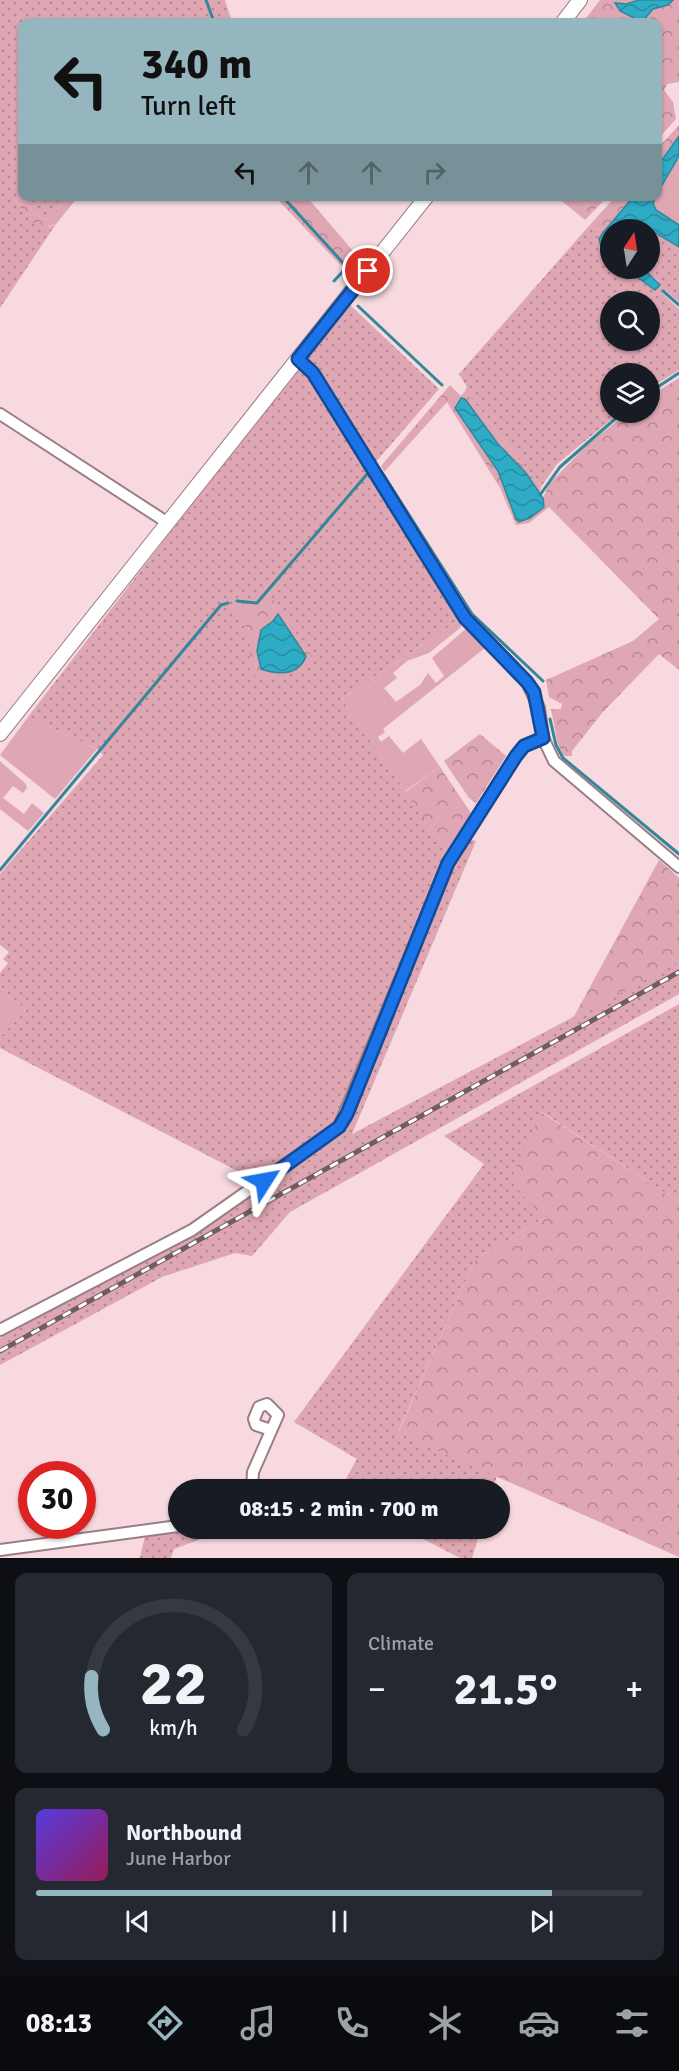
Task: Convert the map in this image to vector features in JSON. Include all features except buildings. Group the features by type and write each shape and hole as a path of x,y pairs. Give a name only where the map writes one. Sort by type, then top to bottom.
{"main road":[{"path":"566,18 580,0"},
{"path":"0,734 423,201"}],"street":[{"path":"298,359 313,373 465,618 527,682 539,708 543,738 554,761 679,867"},
{"path":"0,414 168,523"},
{"path":"0,1330 192,1230 339,1127 347,1114 448,863 516,756 524,746 543,738"},
{"path":"253,1479 253,1472 271,1430"},
{"path":"0,1550 168,1527"}],"green space":[{"path":"0,0 225,0 231,18 18,18 18,200 15,200 20,207 49,227 56,224 0,308"},
{"path":"600,0 679,0 679,82 667,84 664,90 673,102 676,119 662,134 662,18 586,18"},
{"path":"679,125 679,136 662,160 662,144"},
{"path":"679,156 679,225 656,210 653,203 662,201 662,187"},
{"path":"15,200 25,201 36,215 48,220 66,201 75,201 56,224 43,228 30,221"},
{"path":"25,201 66,201 48,220 36,215"},
{"path":"279,201 310,201 359,258 347,272"},
{"path":"562,201 603,201 585,220"},
{"path":"611,201 631,201 615,219 600,219 600,230 588,227"},
{"path":"588,227 600,230 600,279 649,279 659,282 656,279 660,279 660,236 679,247 679,302 665,290 662,293 679,309 679,370 660,382 660,363 600,363 600,423 607,423 557,464 541,487 465,391 467,387 459,374"},
{"path":"349,304 439,389 374,464 306,357"},
{"path":"299,365 461,619 342,699 447,852 334,1122 319,1137 253,1179 0,1048 0,1033 2,1035 26,1010 0,987 0,973 8,963 3,959 9,952 0,945 0,874 103,755 97,749 28,717"},
{"path":"679,378 679,670 659,654 602,713 572,751 572,756 564,756 558,745 551,709 561,709 562,704 549,697 546,680 633,641 659,619 549,507 529,523 516,525 500,488 447,402 384,472 381,466 450,385 461,396 465,391 541,487 540,492 487,430 456,409 498,471 516,519 523,521 544,507 543,498 549,484 587,445 614,423 660,423 660,390"},
{"path":"269,593 314,659 298,670 284,675 249,675 249,646 246,628 243,619 230,605 236,603 257,606","holes":["278,614 306,656 259,667 257,646 264,625 270,624"]},
{"path":"461,619 464,622 460,628 429,653 407,661 393,673 397,678 384,688 396,702 420,685 428,673 436,683 444,676 432,658 468,627 486,647 383,729 385,732 378,737 381,742 389,736 403,753 421,739 440,767 405,791 342,699"},
{"path":"28,717 97,749 55,799 0,755"},
{"path":"480,734 506,756 476,803 469,798 444,761"},
{"path":"0,761 26,784 27,788 23,793 13,786 3,798 24,814 32,803 44,813 28,831 0,809"},
{"path":"440,767 471,813 447,852 405,792"},
{"path":"468,839 476,841 352,1134 679,961 679,994 290,1212 252,1256 235,1253 162,1277 0,1365 0,1338 195,1232 343,1132 457,859"},
{"path":"659,860 679,878 679,961 572,1020"},
{"path":"0,987 26,1010 2,1035 0,1033"},
{"path":"679,1004 679,1202 542,1112 544,1218 475,1260 398,1432 497,1476 496,1479 346,1479 357,1459 294,1422 484,1164 444,1136"},
{"path":"541,1112 679,1202 679,1557 510,1482 510,1479 502,1479 398,1433 475,1260 544,1218 510,1181"},
{"path":"168,1522 168,1539 201,1539 174,1549 171,1558 140,1558 147,1527"},
{"path":"423,1539 478,1539 472,1558 460,1558"}],"water":[{"path":"639,0 673,0 668,5 653,9 645,18 634,18 620,11 615,3 626,4"},
{"path":"679,136 679,156 662,185 662,160"},
{"path":"630,201 654,201 656,210 679,225 679,247 660,236 660,219 615,219"},
{"path":"640,279 654,279 660,285 655,290"},
{"path":"461,398 465,399 498,444 526,473 543,498 544,507 530,518 519,522 516,519 498,471 455,408"},
{"path":"278,614 306,656 298,667 281,673 261,669 257,651 261,630"}],"waterway":[{"path":"206,0 213,18"},
{"path":"287,201 344,264 345,269 334,281"},
{"path":"663,291 679,305"},
{"path":"358,306 442,385"},
{"path":"660,385 679,373"},
{"path":"540,495 560,467 610,423"},
{"path":"237,601 257,603 368,473"},
{"path":"383,474 472,614 543,681"},
{"path":"0,870 221,605 228,603"},
{"path":"550,719 556,745 563,758 679,854"}],"railway":[{"path":"0,1351 679,972"}],"route":[{"path":"264,1181 330,1136 339,1127 347,1114 448,863 516,756 531,741 543,738 539,708 534,692 465,618 313,373 298,359 368,271"}]}
